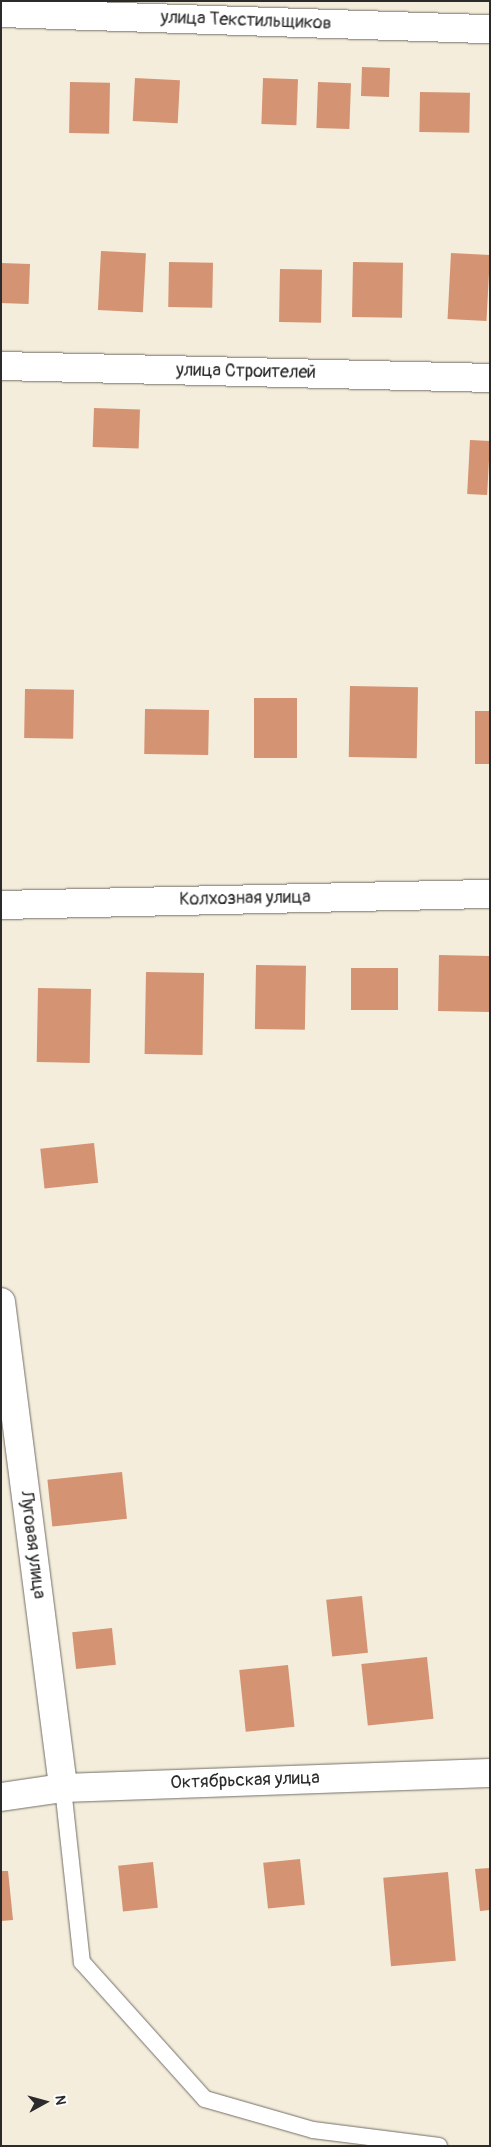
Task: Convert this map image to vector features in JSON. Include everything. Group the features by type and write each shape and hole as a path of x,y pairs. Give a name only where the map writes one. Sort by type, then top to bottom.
{"street":[{"name":"улица Текстильщиков","path":"1,13 490,29"},
{"name":"улица Строителей","path":"1,366 490,378"},
{"name":"Колхозная улица","path":"1,905 490,894"},
{"name":"Луговая улица","path":"2,1314 63,1788"},
{"name":"Октябрьская улица","path":"1,1797 63,1788 490,1773"}],"lane":[{"path":"63,1788 82,1962 205,2099 313,2130 439,2146"}],"building":[{"path":"362,67 390,68 389,97 361,96"},
{"path":"135,78 180,80 178,123 133,121"},
{"path":"263,78 298,79 296,125 261,124"},
{"path":"70,82 110,83 109,134 69,133"},
{"path":"318,82 351,83 349,129 316,128"},
{"path":"420,92 470,93 469,133 419,132"},
{"path":"101,251 146,253 143,312 98,310"},
{"path":"451,253 490,255 486,321 448,319"},
{"path":"169,262 213,263 212,308 168,307"},
{"path":"353,262 403,263 402,318 352,317"},
{"path":"1,263 30,264 29,304 1,303"},
{"path":"280,269 322,270 321,323 279,322"},
{"path":"94,408 140,410 139,449 93,447"},
{"path":"470,440 490,441 487,495 467,494"},
{"path":"350,686 418,687 417,758 349,757"},
{"path":"25,689 74,690 73,739 24,738"},
{"path":"254,698 297,698 297,758 254,758"},
{"path":"145,709 209,710 208,755 144,754"},
{"path":"475,711 490,711 490,764 475,764"},
{"path":"439,955 490,956 489,1012 438,1011"},
{"path":"256,965 306,966 305,1030 255,1029"},
{"path":"351,968 398,968 398,1010 351,1010"},
{"path":"146,972 204,973 203,1055 145,1054"},
{"path":"38,988 91,989 90,1063 37,1062"},
{"path":"94,1143 98,1183 44,1188 40,1149"},
{"path":"122,1472 127,1519 52,1527 47,1480"},
{"path":"362,1596 368,1653 332,1656 326,1600"},
{"path":"112,1628 116,1665 76,1669 72,1632"},
{"path":"427,1657 433,1719 368,1726 361,1664"},
{"path":"288,1665 294,1727 246,1732 239,1670"},
{"path":"300,1859 305,1905 268,1909 263,1863"},
{"path":"153,1862 158,1908 123,1911 118,1866"},
{"path":"490,1868 490,1910 480,1911 475,1869"},
{"path":"1,1871 8,1871 13,1920 1,1921"},
{"path":"448,1872 456,1961 391,1966 383,1878"}]}
